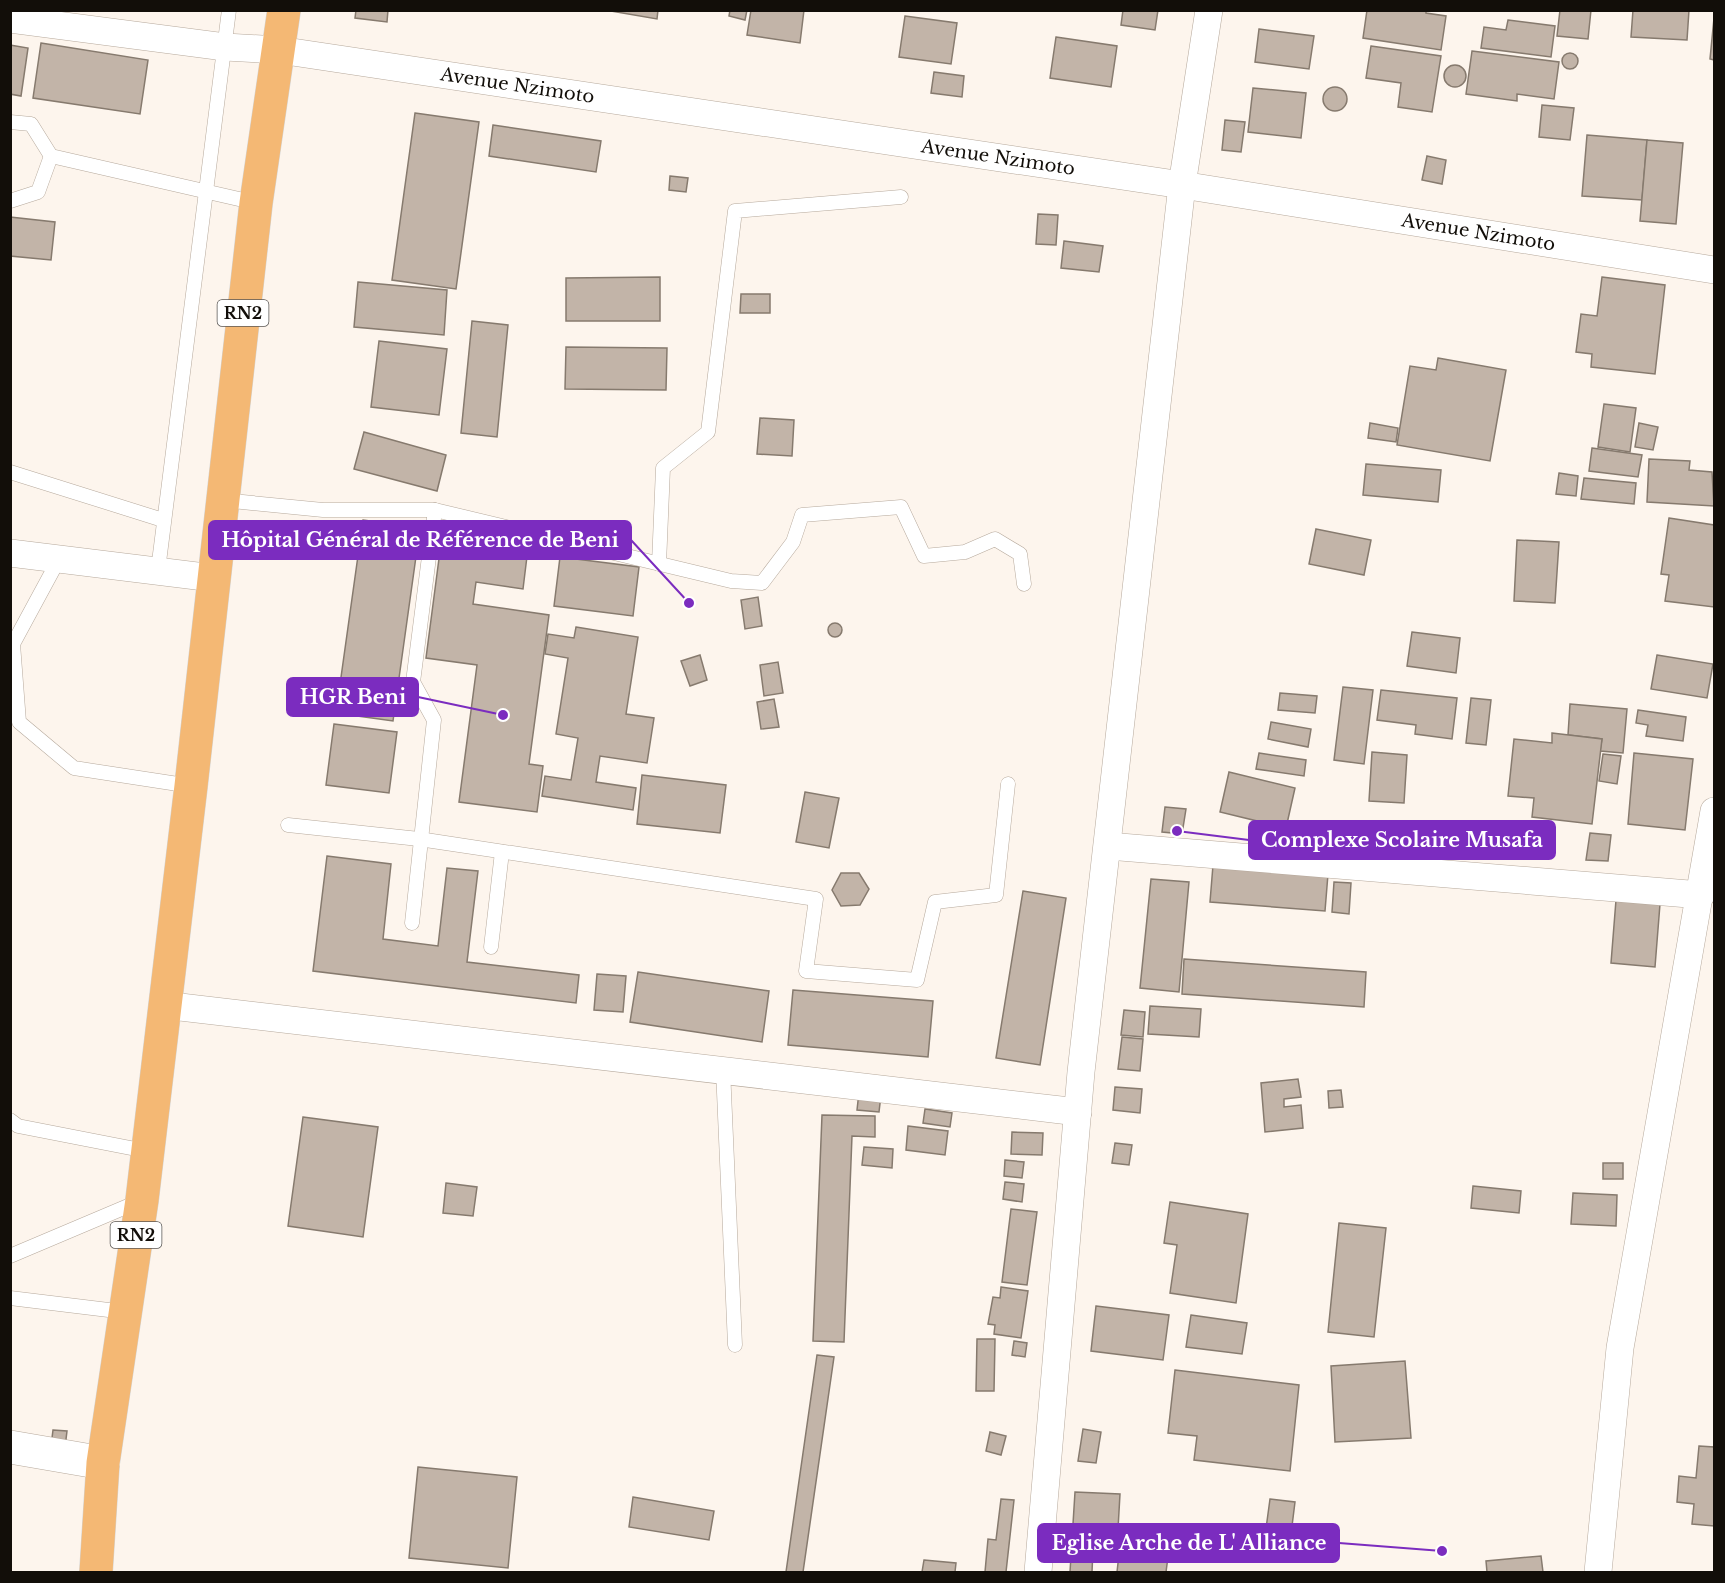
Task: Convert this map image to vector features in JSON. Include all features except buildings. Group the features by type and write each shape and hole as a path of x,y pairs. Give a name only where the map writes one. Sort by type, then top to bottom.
{"highway":[{"name":"RN2","path":"96,1572 103,1463 141,1200 191,786 256,203 284,10"}],"street":[{"path":"1038,1572 1078,1112 1182,185 1209,10"},
{"name":"Avenue Nzimoto","path":"10,19 225,47 279,50 1182,185 1714,270"},
{"path":"10,553 213,578"},
{"path":"1598,1572 1620,1348 1701,895 1714,810"},
{"path":"1108,846 1701,895"},
{"path":"163,1005 1078,1112"},
{"path":"10,1447 103,1463"}],"lane":[{"path":"158,570 229,10"},
{"path":"10,122 31,124 51,156 256,203"},
{"path":"10,201 38,192 51,156"},
{"path":"659,564 663,468 708,432 735,211 901,197"},
{"path":"10,472 163,520"},
{"path":"222,500 323,510 435,510 731,581 762,583 793,542 802,515 901,507 924,556 965,552 995,539 1020,554 1024,584"},
{"path":"412,922 419,839 434,720 413,682 435,510"},
{"path":"59,559 13,644 19,722 74,768 191,786"},
{"path":"288,825 419,839 816,899 806,971 917,980 935,902 996,895 1008,784"},
{"path":"491,947 502,852"},
{"path":"723,1069 735,1345"},
{"path":"10,1120 18,1126 146,1151"},
{"path":"10,1256 141,1200"},
{"path":"10,1298 125,1312"}],"place":[{"name":"Hôpital Général de Référence de Beni","path":"689,603"},
{"name":"HGR Beni","path":"503,715"},
{"name":"Complexe Scolaire Musafa","path":"1177,831"},
{"name":"Eglise Arche de L' Alliance","path":"1442,1551"}]}
